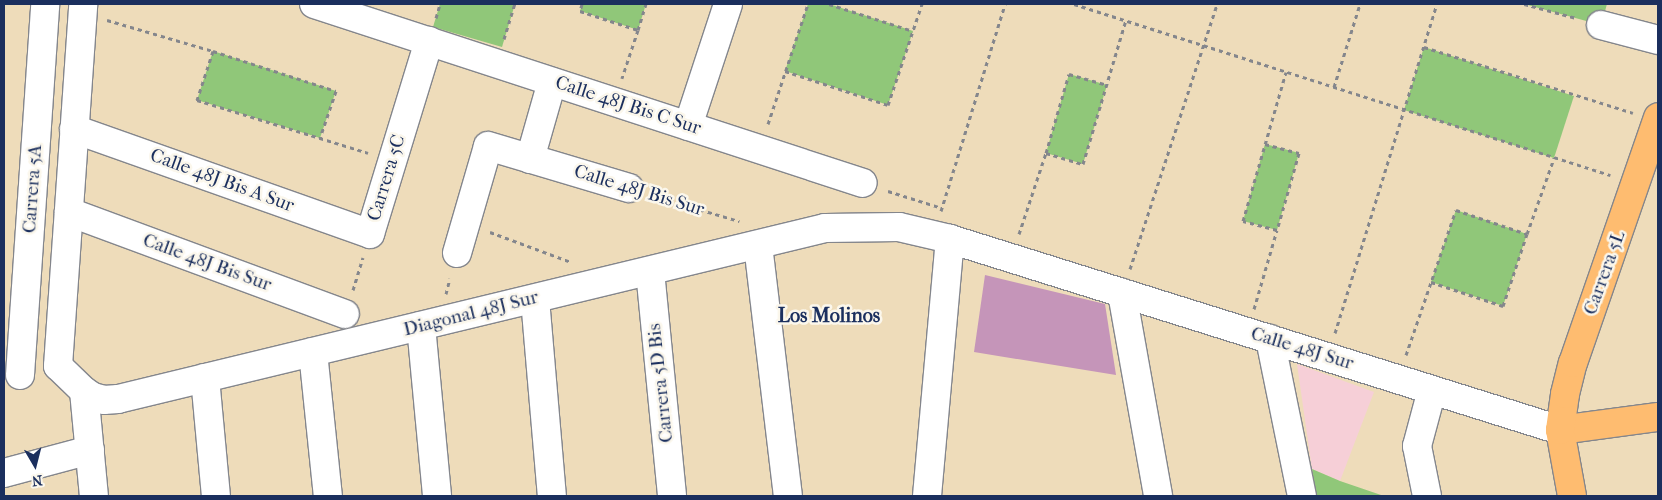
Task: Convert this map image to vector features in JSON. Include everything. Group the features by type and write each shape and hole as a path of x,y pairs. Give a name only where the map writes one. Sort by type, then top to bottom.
{"main road":[{"name":"Carrera 5L","path":"1572,496 1560,430 1565,394 1573,363 1637,184 1647,116"},
{"name":"Calle 48J Sur","path":"1560,430 1658,417"}],"street":[{"name":"Carrera 5A","path":"12,377 45,4"},
{"name":"Calle 48J Bis C Sur","path":"314,4 863,183"},
{"path":"688,126 728,4"},
{"name":"Carrera 5A","path":"58,366 83,8"},
{"path":"1601,25 1658,40"},
{"name":"Carrera 5C","path":"370,234 429,41"},
{"path":"530,159 552,82"},
{"name":"Calle 48J Bis A Sur","path":"74,129 370,234"},
{"name":"Calle 48J Bis Sur","path":"466,223 488,146 629,188"},
{"name":"Calle 48J Bis Sur","path":"68,212 345,314"},
{"path":"457,253 466,223"},
{"name":"Diagonal 48J Sur","path":"58,366 84,391 104,400 118,399 825,228 860,226 899,227 942,237"},
{"path":"927,496 942,237"},
{"name":"Calle 48J Sur","path":"942,237 1560,430"},
{"path":"758,245 788,496"},
{"name":"Carrera 5D Bis","path":"650,271 672,496"},
{"path":"1122,293 1158,496"},
{"path":"535,299 552,496"},
{"path":"430,324 437,496"},
{"path":"1259,336 1302,496"},
{"path":"313,352 328,496"},
{"path":"12,377 58,366"},
{"path":"205,378 216,496"},
{"path":"1427,496 1417,446 1432,390"},
{"path":"84,391 94,496"},
{"path":"4,473 90,450"}],"path":[{"path":"497,63 515,4"},
{"path":"582,4 580,11 638,30"},
{"path":"614,102 646,4"},
{"path":"760,149 808,4"},
{"path":"829,4 913,31"},
{"path":"785,71 888,105 922,4"},
{"path":"942,237 942,208 1005,4"},
{"path":"1074,4 1615,177"},
{"path":"1093,10 1095,4"},
{"path":"1122,293 1217,4"},
{"path":"1334,87 1359,5 1353,4"},
{"path":"1327,357 1437,4"},
{"path":"1524,4 1601,25"},
{"path":"83,8 336,92 320,138"},
{"path":"1046,153 1083,164 1126,20"},
{"path":"1424,47 1647,116"},
{"path":"212,51 197,100 392,161"},
{"path":"1277,230 1243,221 1286,72"},
{"path":"1010,258 1046,153 1069,74 1107,85"},
{"path":"1259,336 1277,230 1299,153 1265,144"},
{"path":"1431,282 1503,306 1554,158"},
{"path":"863,183 942,208"},
{"name":"Calle 48J Bis Sur","path":"629,188 743,222"},
{"path":"1397,379 1456,210 1527,234"},
{"path":"466,223 572,262"},
{"name":"Carrera 5C","path":"345,314 370,234"},
{"path":"430,324 457,253"}],"shaded area":[{"path":"1297,364 1374,392 1340,481 1312,469"}],"green space":[{"path":"440,4 515,4 502,47 433,27"},
{"path":"582,4 646,4 638,30 580,11"},
{"path":"808,4 829,4 913,31 888,105 785,71"},
{"path":"1524,4 1607,4 1601,25"},
{"path":"1424,47 1574,96 1554,158 1404,110"},
{"path":"213,51 336,91 320,138 197,100"},
{"path":"1069,74 1107,85 1083,164 1046,153"},
{"path":"1265,144 1299,153 1277,230 1243,221"},
{"path":"1456,210 1527,234 1503,306 1431,282"},
{"path":"1312,469 1340,481 1384,496 1316,496"}],"building":[{"path":"985,275 1105,304 1116,375 974,352"}],"district":[{"name":"Los Molinos","path":"829,315"}]}
